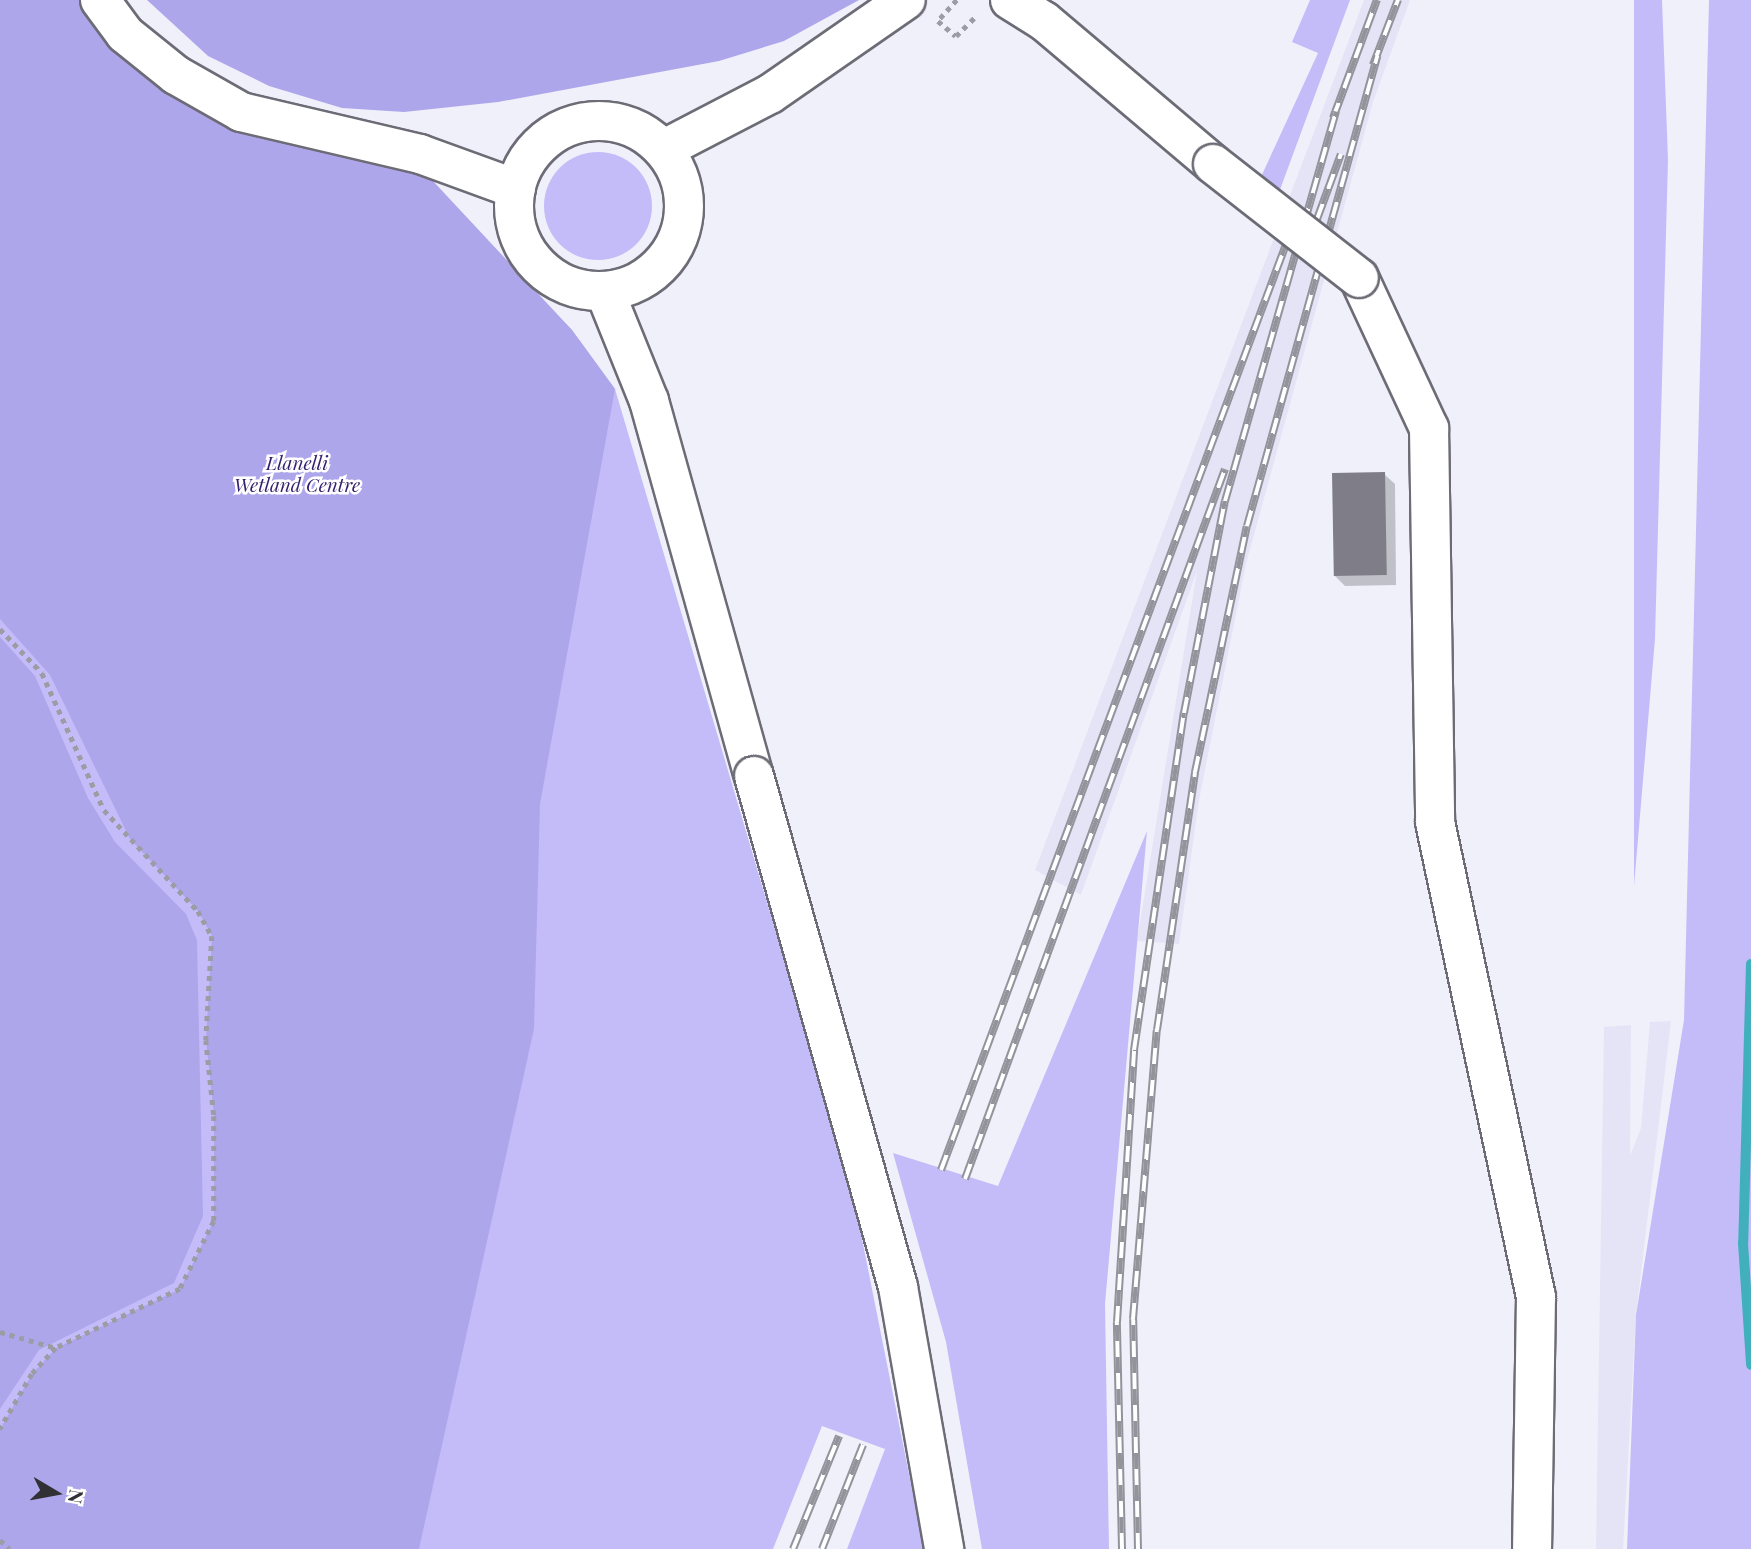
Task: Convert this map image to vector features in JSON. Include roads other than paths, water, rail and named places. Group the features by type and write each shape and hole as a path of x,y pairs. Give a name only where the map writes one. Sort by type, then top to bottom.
{"street":[{"path":"100,0 125,34 176,75 241,112 420,154 516,189"},
{"path":"664,149 770,93 906,0"},
{"path":"988,2 1049,10 1060,41 1359,278 1429,428 1435,822 1536,1297 1532,1549"},
{"path":"609,120 639,129 664,149 684,197 679,238 644,277 605,292 574,288 546,273 522,240 516,189 527,159 549,136 577,123 609,120"},
{"path":"605,292 649,401 898,1287 944,1549"}],"waterway":[{"path":"1751,964 1743,1243 1751,1365"}],"railway":[{"path":"1333,118 1377,0"},
{"path":"1373,65 1398,0"},
{"path":"1138,1549 1133,1319 1157,1030 1195,772 1247,526 1377,56"},
{"path":"1122,1549 1117,1322 1134,1050 1184,713 1225,501 1336,111"},
{"path":"1306,249 1341,154"},
{"path":"941,1170 1294,223"},
{"path":"965,1179 1225,469"},
{"path":"793,1549 839,1436"},
{"path":"822,1549 863,1445"}],"park label":[{"name":"Llanelli Wetland Centre","path":"297,474"}]}
